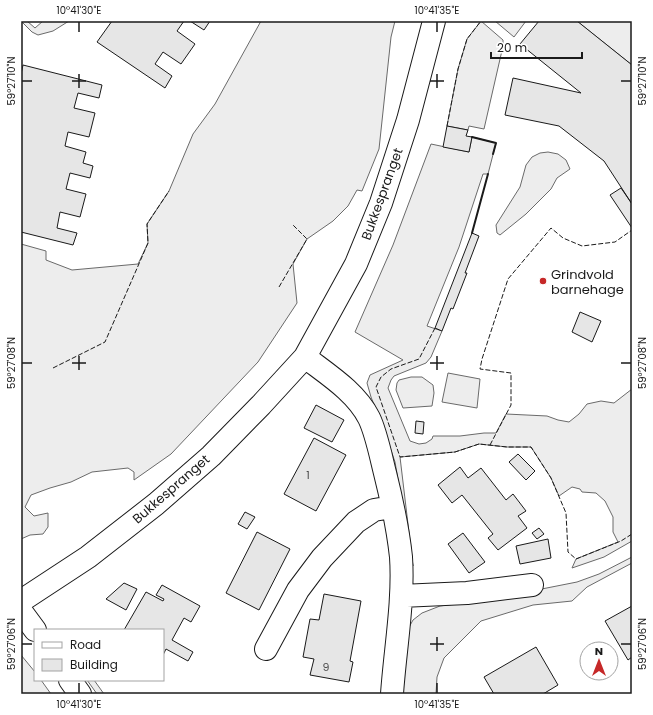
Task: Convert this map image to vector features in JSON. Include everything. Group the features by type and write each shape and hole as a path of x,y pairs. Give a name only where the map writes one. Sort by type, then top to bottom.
{"street":[{"name":"Bukkespranget","path":"21,601 88,556 156,504 210,456 261,405 305,357 356,264 381,203 408,120 434,21"},
{"path":"305,357 346,388 369,418 380,454 392,507 401,558 401,596 392,694"},
{"path":"266,649 298,590 322,558 356,522 374,510 392,507"},
{"path":"401,596 467,593 532,585"},
{"path":"21,612 34,629"},
{"path":"71,681 80,694"}],"shaded area":[{"path":"21,21 27,21 35,28 43,21 69,21 53,31 38,35 32,32"},
{"path":"261,21 395,21 391,37 379,149 362,191 357,190 348,206 333,221 307,239 293,264 297,303 258,362 171,454 134,480 134,472 128,468 92,472 71,482 31,495 25,507 34,516 48,513 48,527 43,534 30,535 21,539 21,244 46,251 46,260 72,270 138,264 148,243 147,224 169,191 193,134 215,104"},
{"path":"481,21 503,40 503,46 484,129 469,126 468,130 447,126 458,69 467,39"},
{"path":"495,21 526,21 514,37"},
{"path":"632,21 632,65 578,22"},
{"path":"472,137 496,143 488,174 483,174 459,247 427,326 442,331 431,357 426,363 394,376 388,388 410,441 419,444 426,443 432,439 433,436 460,436 496,433 506,414 547,416 569,422 579,414 587,404 601,401 614,403 632,389 632,541 604,557 572,568 576,559 618,542 613,532 613,517 605,501 596,493 582,492 580,489 572,487 559,496 551,478 531,447 507,447 479,444 455,452 400,457 413,566 395,462 367,383 370,375 403,360 355,332 393,245 431,144 469,152"},
{"path":"548,152 558,154 566,160 570,169 557,178 551,189 526,214 500,235 497,233 496,225 520,187 526,165 532,157 540,153"},
{"path":"448,373 480,379 477,408 442,402"},
{"path":"411,377 422,377 433,385 434,393 432,406 403,408 396,390 397,383 399,380"},
{"path":"632,557 632,563 587,587 572,601 533,605 481,621 444,658 437,677 436,694 399,694 407,631 413,620 422,613 440,606 486,600 577,582 599,574"},
{"path":"21,655 34,671 34,681 42,681 51,694 21,694"},
{"path":"88,681 95,681 104,694 97,694"}],"building":[{"path":"112,21 184,21 177,31 195,44 181,64 163,52 155,64 172,76 165,88 97,42"},
{"path":"190,21 210,21 204,30"},
{"path":"539,21 577,21 632,65 632,204 604,161 559,126 505,115 513,78 581,93 520,44"},
{"path":"23,65 102,85 99,98 78,93 74,108 95,113 89,137 68,132 65,146 86,152 83,163 93,166 90,178 70,173 66,189 86,194 80,217 60,212 57,228 77,233 73,245 21,232 21,74"},
{"path":"447,126 468,130 466,136 472,137 469,152 443,147"},
{"path":"621,188 632,204 632,228 610,195"},
{"path":"472,233 479,236 453,309 451,308 442,331 435,328"},
{"path":"580,312 601,321 592,342 572,332"},
{"path":"316,405 344,420 332,442 304,428"},
{"path":"416,421 424,422 423,434 415,433"},
{"path":"314,438 346,455 316,511 284,494"},
{"path":"518,454 535,471 526,480 509,462"},
{"path":"460,467 468,478 481,468 506,500 513,494 526,511 518,516 527,528 498,550 488,538 493,534 462,495 452,503 438,485"},
{"path":"245,512 255,517 247,529 238,524"},
{"path":"539,528 544,534 537,539 532,533"},
{"path":"257,532 290,549 259,610 226,593"},
{"path":"463,533 485,562 469,573 448,544"},
{"path":"548,539 551,558 520,564 516,546"},
{"path":"124,583 137,589 126,610 106,599"},
{"path":"162,585 200,606 191,622 184,618 172,640 193,652 188,661 166,649 164,653 164,629 125,629 146,592 163,601 164,599 156,595"},
{"path":"324,594 361,601 350,661 353,662 349,682 310,675 314,659 303,657 310,619 319,620"},
{"path":"632,606 632,657 628,660 619,645 619,641 617,641 605,621"},
{"path":"536,647 558,685 543,694 494,694 484,677"}],"fence":[{"path":"447,126 458,69 467,39 481,21"},
{"path":"53,368 105,342 148,243 147,224 169,191"},
{"path":"279,287 307,239 292,224"},
{"path":"490,445 511,405 511,373 480,369 508,279 551,228 563,238 582,246 615,242 632,230"},
{"path":"435,328 419,359 391,369 381,377 376,387 400,457 455,452 479,444 507,447 531,447 551,478 566,513 568,552 576,559 621,541 632,534"}],"wall":[{"path":"472,137 496,143 493,154"},
{"path":"472,233 488,174"}],"place":[{"name":"Grindvold barnehage","path":"543,281"}]}
